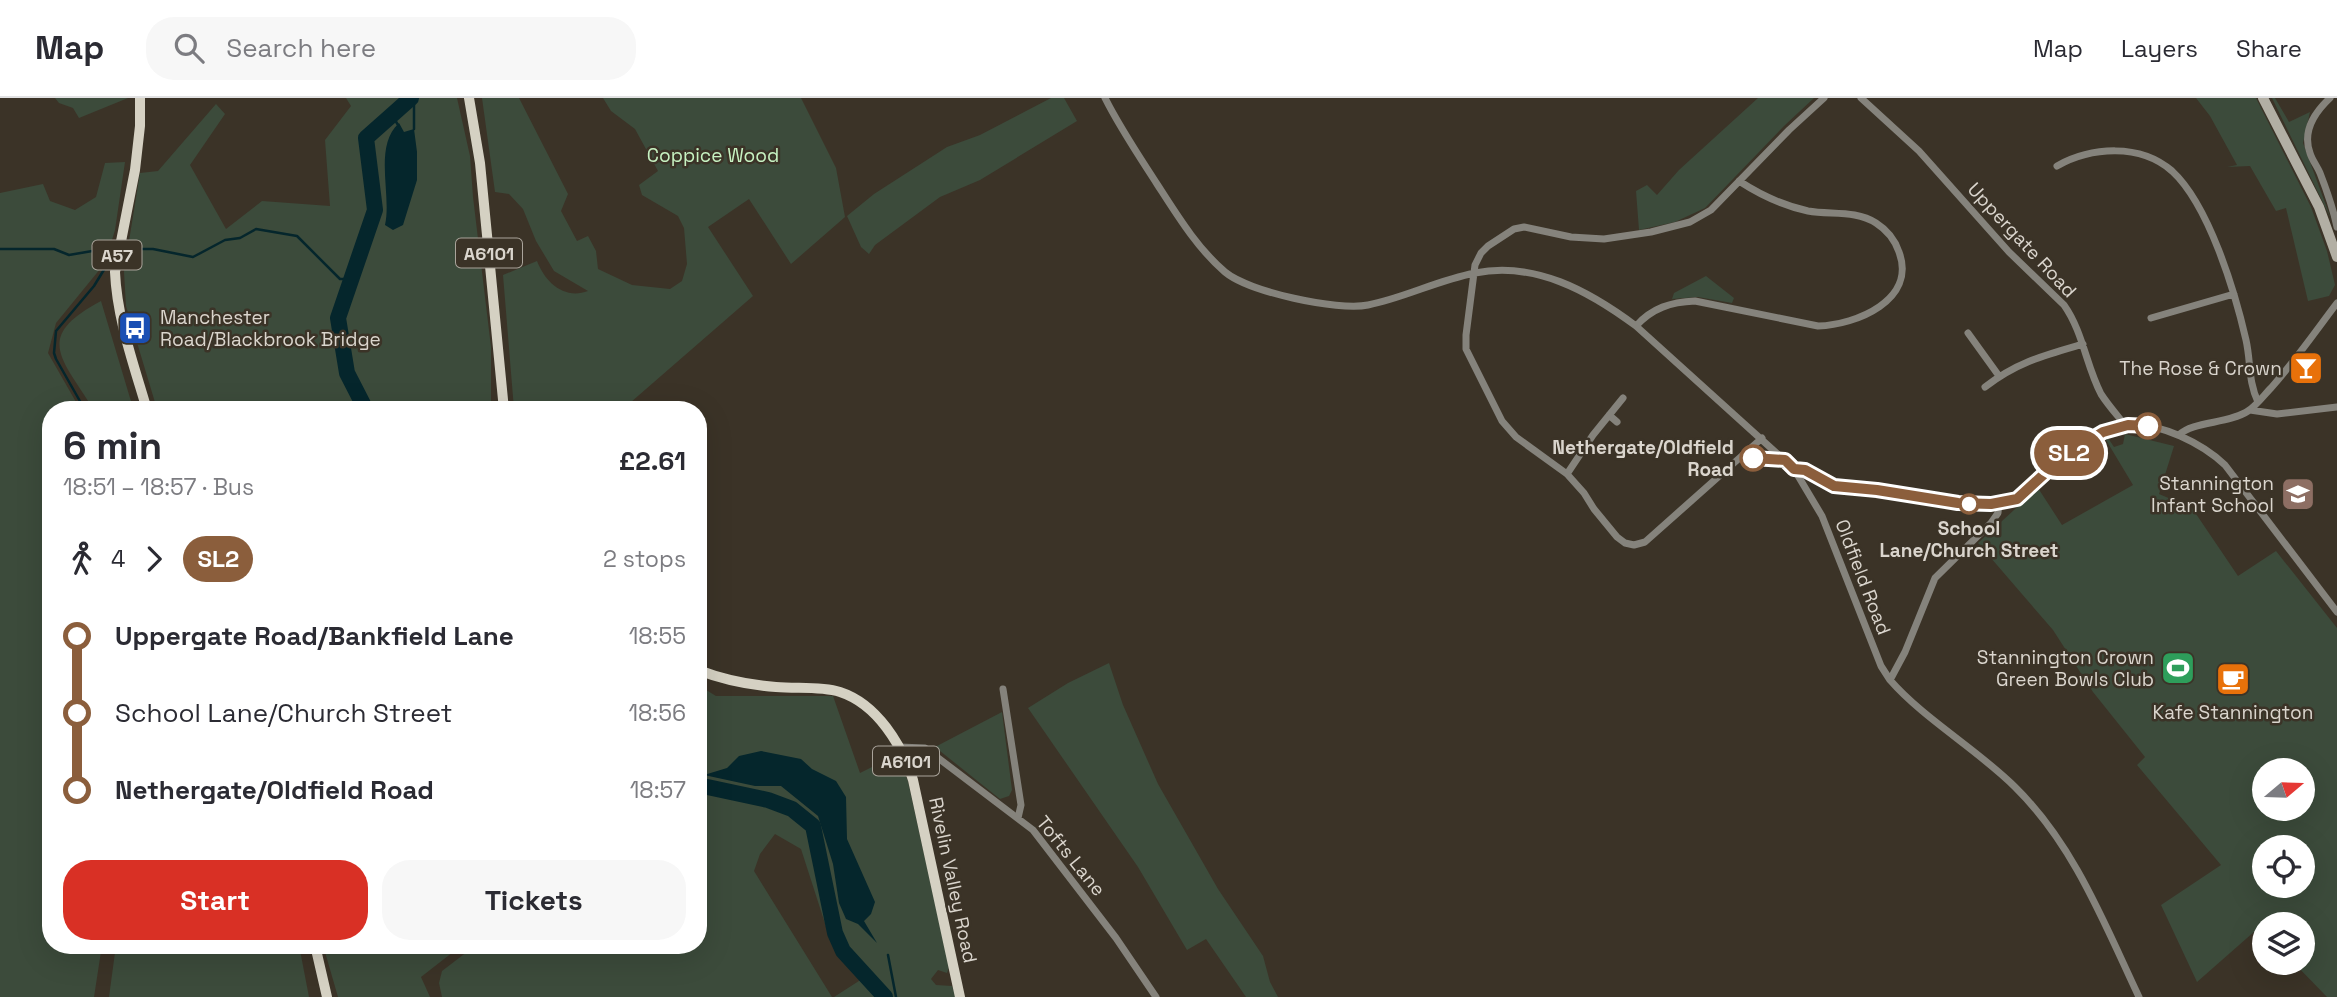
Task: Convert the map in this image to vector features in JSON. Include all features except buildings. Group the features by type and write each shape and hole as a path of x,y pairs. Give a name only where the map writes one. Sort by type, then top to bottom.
{"main road":[{"name":"A57","path":"140,98 135,170 115,272 124,331 144,401"},
{"name":"A6101","path":"469,98 480,163 503,401"},
{"path":"2263,98 2319,207 2335,252"},
{"name":"Rivelin Valley Road","path":"707,673 743,684 826,689 850,696 881,722 899,747 911,773 960,997"},
{"path":"317,954 327,997"}],"street":[{"name":"Oldfield Road","path":"1105,98 1116,120 1184,225 1208,256 1228,275 1279,294 1336,307 1367,305 1473,273 1511,271 1550,278 1591,295 1636,326 1794,469 1822,516 1876,654 1890,680 2013,785 2039,812 2062,842 2139,997"},
{"path":"1762,438 1645,542 1636,545 1625,543 1617,537 1567,474 1508,428 1469,357 1465,342 1473,273 1481,253 1514,229 1534,228 1587,239 1651,232 1682,225 1701,216 1711,210 1824,98"},
{"name":"Uppergate Road","path":"1861,98 1919,151 2008,252 2064,305 2083,344 2101,394 2125,425"},
{"path":"2330,98 2315,114 2308,137 2309,152 2325,188 2337,228 2335,252"},
{"path":"2057,166 2090,152 2108,150 2138,155 2162,164 2181,181 2218,251 2234,294 2249,352 2250,385 2258,402"},
{"path":"1636,326 1654,309 1678,302 1695,301 1818,326 1831,326 1858,319 1876,309 1901,282 1903,266 1898,248 1885,229 1876,223 1857,215 1796,208 1752,190 1739,181"},
{"path":"2151,318 2234,294"},
{"path":"2179,435 2180,432 2192,428 2228,421 2249,410 2308,345 2337,303"},
{"path":"1968,333 2000,376"},
{"path":"1985,387 2007,371 2038,357 2083,344"},
{"path":"1567,474 1623,398"},
{"path":"2249,410 2277,414 2337,407"},
{"path":"1609,415 1617,422"},
{"path":"1794,469 1805,470 1821,480 1848,489 1877,490 1968,504 1999,503 2017,499 2060,459 2103,432 2125,425 2147,426 2179,435 2214,455 2235,475 2337,612"},
{"path":"1890,680 1905,652 1935,578 1991,523 1998,513 1999,503"},
{"path":"1003,690 1021,805 1018,818"},
{"name":"Tofts Lane","path":"899,747 925,748 1033,830 1139,969 1156,997"}],"green space":[{"path":"55,98 128,98 79,118 73,108 59,103"},
{"path":"346,98 457,98 470,156 491,347 491,401 155,401 126,306 124,272 140,173 158,171 216,104 225,114 190,165 226,229 262,201 330,206 325,140 351,106"},
{"name":"Coppice Wood","path":"482,98 519,98 568,194 561,211 577,241 588,236 596,251 598,269 632,285 670,289 682,281 687,264 684,228 678,216 642,195 639,185 658,171 635,129 611,111 603,98 801,98 836,168 845,217 791,264 749,199 708,227 753,296 632,401 513,401 503,275 537,261 545,276 556,287 571,293 588,291 554,271 536,241 523,209 509,194 495,192"},
{"path":"1051,98 1064,98 1077,121 980,180 940,197 875,245 869,254 861,247 847,216 874,194 947,147 980,135"},
{"path":"1758,98 1814,98 1705,208 1675,222 1639,230 1636,191 1647,185 1657,195 1679,170"},
{"path":"2196,98 2256,98 2311,207 2327,251 2335,285 2329,296 2308,301 2286,208 2276,211 2250,166 2227,167 2237,165 2210,116"},
{"path":"2272,98 2275,98 2289,122 2310,112 2303,143 2331,219"},
{"path":"125,162 115,230 105,263 56,323 48,353 75,401 42,401 42,954 101,954 94,997 0,997 0,193 43,184 50,201 75,210 96,197 105,163"},
{"path":"1706,276 1734,298 1732,303 1698,297 1672,299 1674,293"},
{"path":"101,301 131,401 88,401 72,376 64,362 60,338 67,326"},
{"path":"2125,434 2174,446 2159,494 2192,508 2238,576 2276,551 2337,628 2337,997 2327,997 2306,975 2315,975 2315,912 2252,912 2252,934 2197,982 2161,905 2221,865 2137,765 2145,757 2093,692 2053,630 1978,543 2038,488 2062,525 2133,485 2106,440 2108,438 2114,447 2123,444"},
{"path":"1109,663 1123,705 1158,784 1218,889 1263,956 1270,982 1278,997 1246,997 1206,939 1187,950 1138,867 1028,708 1068,683"},
{"path":"707,690 716,696 833,696 860,773 896,755 908,781 949,967 947,973 938,970 931,979 936,985 952,986 956,997 834,997 862,979 831,942 801,849 775,834 760,854 754,871 832,997 442,997 439,983 442,971 464,954 707,954"},
{"path":"1002,712 1012,790 1009,796 1000,799 935,747"},
{"path":"115,954 301,954 309,997 109,997"},
{"path":"326,954 450,954 421,977 430,997 338,997"}],"water":[{"path":"399,123 404,132 414,129 417,180 403,225 393,230 385,225 385,158 391,133"},
{"path":"761,751 801,759 812,769 836,781 846,797 847,839 875,902 871,914 864,921 877,943 858,924 846,919 839,903 833,864 818,816 781,786 755,786 707,776 727,768 739,756"}],"waterway":[{"path":"361,401 347,373 338,318 375,210 366,138 411,98"},
{"path":"414,98 414,129"},
{"path":"392,115 398,125"},
{"path":"131,249 153,249 193,257 225,240 240,238 256,229 297,236 340,279 350,279"},
{"path":"0,249 54,249 69,255 104,249 105,268 94,286 56,331 56,359 80,401"},
{"path":"707,787 768,800 792,809 813,826 835,933 843,951 885,997"},
{"path":"888,955 896,997"}],"bus line":[{"name":"SL2","path":"1753,458 1785,460 1794,469 1805,470 1834,486 1848,489 1877,490 1958,503 1991,504 2017,499 2066,454 2103,432 2128,425 2148,426"}],"place":[{"name":"Manchester Road/Blackbrook Bridge","path":"135,328"},
{"name":"The Rose & Crown","path":"2306,368"},
{"name":"Nethergate/Oldfield Road","path":"1753,458"},
{"name":"Stannington Infant School","path":"2298,494"},
{"name":"School Lane/Church Street","path":"1969,504"},
{"name":"Stannington Crown Green Bowls Club","path":"2178,668"},
{"name":"Kafe Stannington","path":"2233,679"}]}
